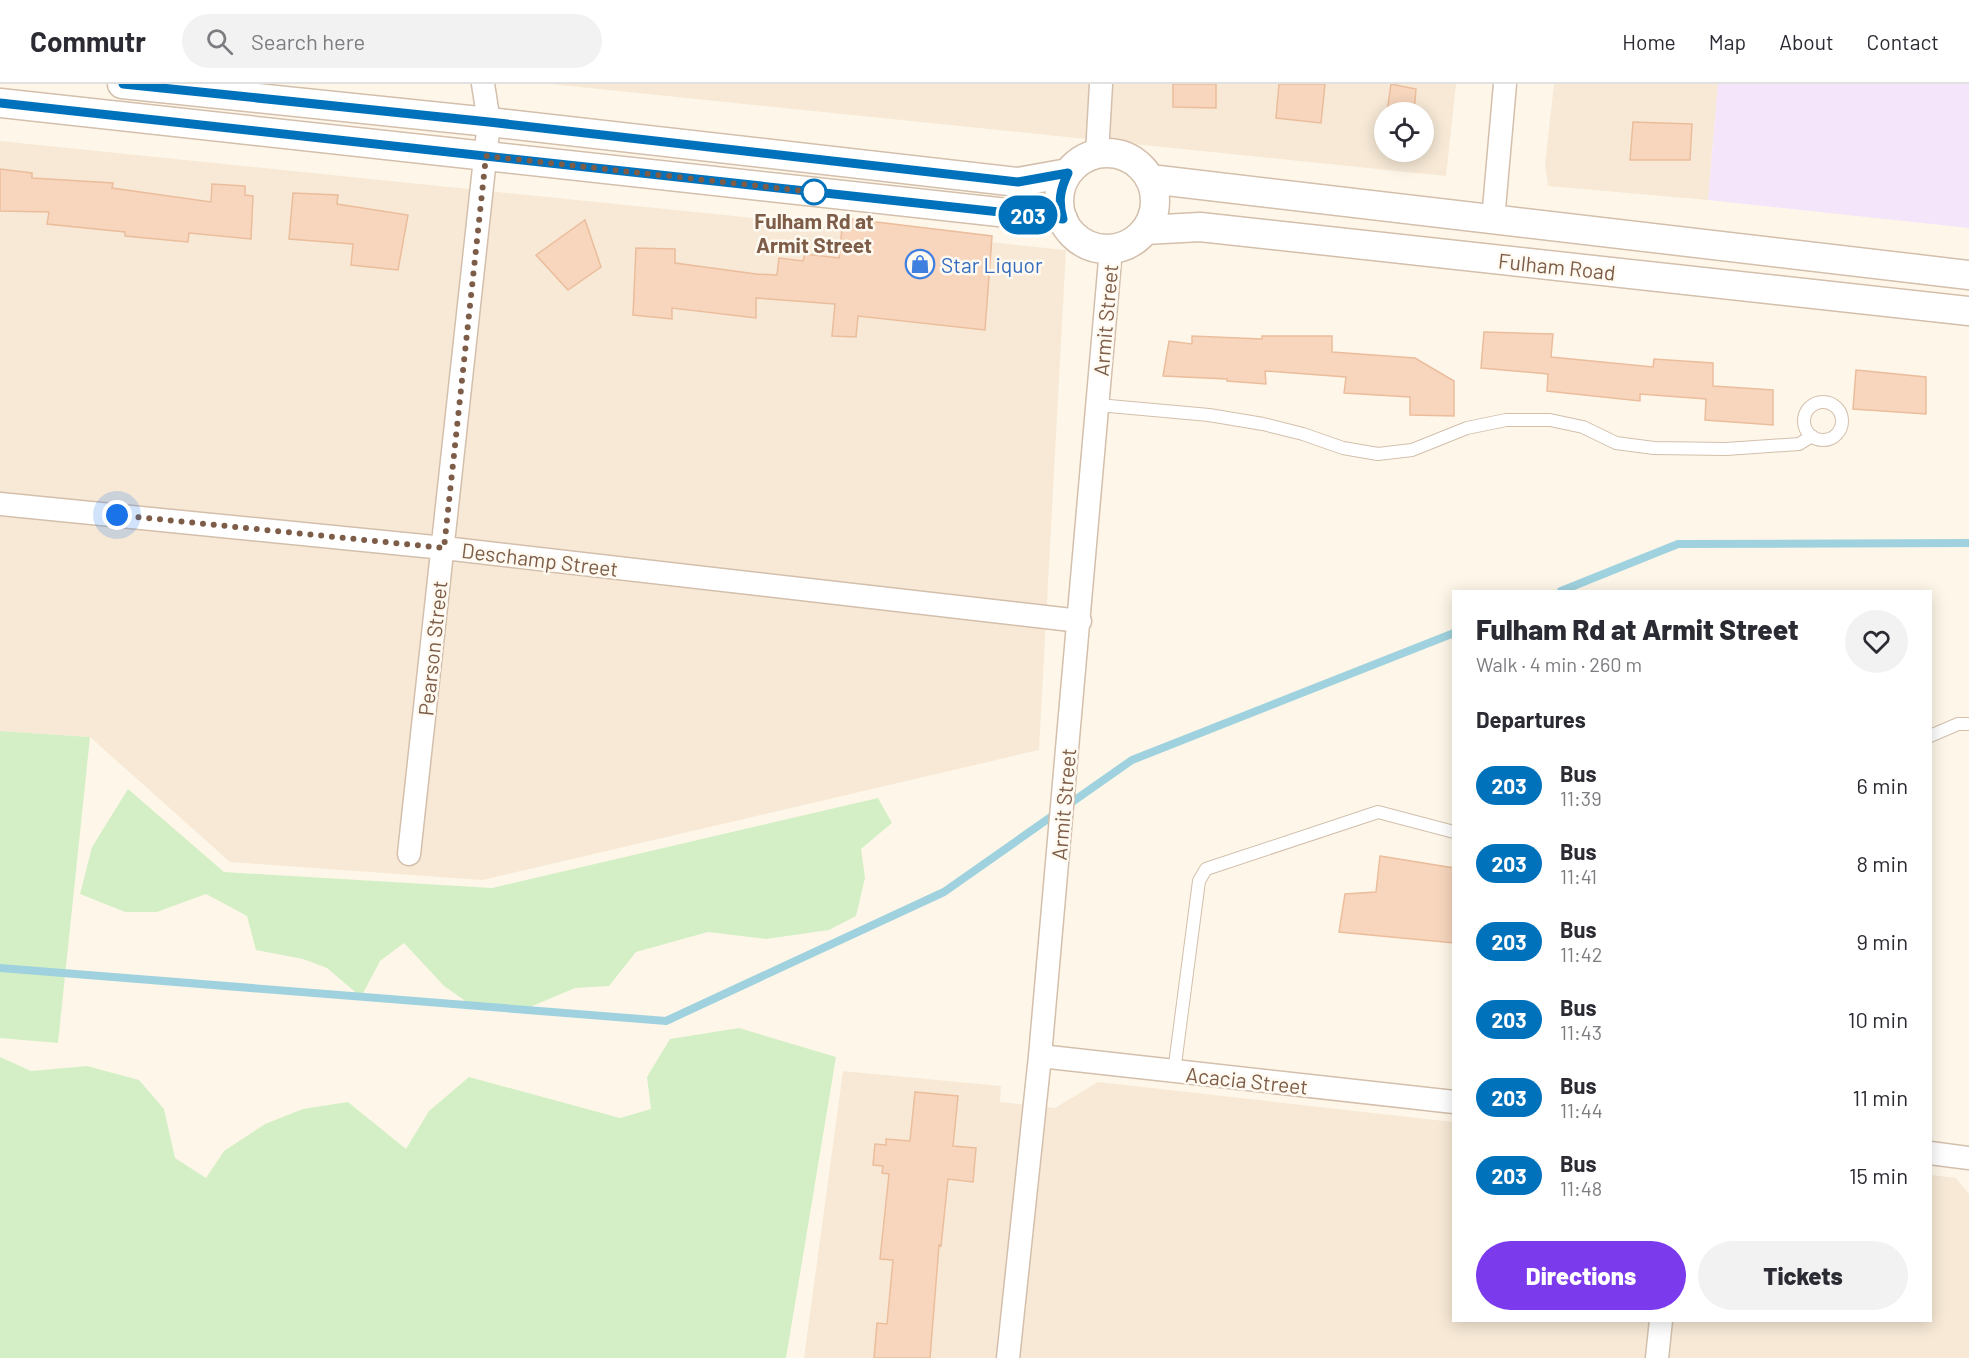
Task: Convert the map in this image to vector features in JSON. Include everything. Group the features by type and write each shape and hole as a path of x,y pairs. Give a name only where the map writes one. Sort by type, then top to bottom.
{"street":[{"path":"122,84 489,122 1018,182 1068,173"},
{"name":"Pearson Street","path":"409,854 486,156 489,122 483,84"},
{"path":"1097,154 1101,84"},
{"path":"1492,220 1505,84"},
{"path":"0,103 1063,219"},
{"path":"1097,154 1122,155 1137,163 1150,179 1155,196 1154,213 1145,230 1132,242 1112,249 1095,247 1080,240 1068,228 1059,204 1061,187 1068,173 1082,160 1097,154"},
{"name":"Fulham Road","path":"1150,179 1969,275"},
{"name":"Fulham Road","path":"1145,230 1200,227 1969,311"},
{"name":"Armit Street","path":"1008,1358 1057,875 1112,249"},
{"name":"Deschamp Street","path":"0,504 444,548 1080,621"},
{"name":"Acacia Street","path":"1040,1056 1452,1102"},
{"path":"1932,1153 1969,1158"},
{"path":"1657,1358 1661,1322"}],"lane":[{"path":"1098,405 1209,415 1263,423 1343,448 1378,453 1412,450 1467,428 1506,420 1550,420 1583,427 1616,443 1654,448 1726,449 1799,444 1812,436"},
{"path":"1932,735 1958,724 1969,724"},
{"path":"1173,1072 1199,881 1206,868 1378,812 1452,831"}],"shaded area":[{"path":"550,84 1456,84 1446,176"},
{"path":"1554,84 1718,84 1708,200 1548,186 1545,164"},
{"path":"1718,84 1969,84 1969,228 1708,200"},
{"path":"0,141 1066,250 1039,750 482,880 230,862 90,737 0,731"},
{"path":"843,1071 1001,1086 1000,1102 1055,1108 1098,1082 1452,1122 1452,1322 1932,1322 1932,1175 1956,1178 1969,1194 1969,1358 804,1358"}],"green space":[{"path":"0,731 90,737 58,1043 0,1038"},
{"path":"128,789 224,872 492,888 878,798 892,823 861,849 865,878 856,916 829,930 766,939 708,932 636,952 609,986 575,988 523,1010 471,1005 444,986 404,943 380,961 361,997 327,968 303,959 256,950 247,916 206,894 157,912 125,912 80,894 92,847"},
{"path":"739,1028 836,1057 786,1358 0,1358 0,1057 31,1071 87,1066 139,1080 164,1109 175,1158 206,1178 224,1151 265,1124 303,1109 348,1102 406,1149 429,1111 469,1077 620,1118 651,1109 647,1077 670,1039"}],"building":[{"path":"1173,84 1216,84 1216,108 1173,107"},
{"path":"1279,84 1325,84 1321,123 1276,118"},
{"path":"1391,84 1416,89 1415,102 1388,102"},
{"path":"1633,122 1692,124 1690,160 1630,160"},
{"path":"0,169 32,173 32,178 113,183 112,188 211,202 212,184 245,186 245,195 253,196 251,239 189,233 188,242 125,236 125,232 47,224 49,212 0,211"},
{"path":"293,193 338,195 337,204 408,215 398,270 351,265 353,244 289,239"},
{"path":"843,218 992,236 985,330 858,316 856,337 832,336 835,304 756,298 756,318 672,308 672,319 633,315 636,248 675,249 675,263 777,275 779,258 803,261 805,254 839,258"},
{"path":"585,220 601,267 568,290 536,255"},
{"path":"1484,332 1553,334 1551,357 1653,367 1654,359 1713,363 1713,386 1773,390 1773,425 1705,420 1706,399 1640,394 1640,401 1547,391 1548,374 1481,368"},
{"path":"1192,336 1262,339 1262,336 1332,336 1332,352 1415,358 1454,381 1454,416 1410,415 1410,397 1344,393 1346,377 1265,371 1266,384 1227,381 1227,379 1163,376 1169,341 1192,344"},
{"path":"1856,370 1926,377 1926,414 1853,409"},
{"path":"1380,856 1452,868 1452,943 1339,932 1345,894 1376,892"},
{"path":"915,1092 958,1096 953,1146 976,1148 973,1182 948,1179 941,1246 939,1245 930,1358 874,1358 877,1323 887,1324 893,1260 880,1259 889,1174 882,1173 883,1166 873,1165 875,1144 886,1145 886,1139 910,1141"}],"waterway":[{"path":"1563,590 1678,544 1969,543"},
{"path":"0,968 666,1021 944,892 1132,760 1452,634"}],"bus line":[{"name":"203","path":"0,103 1063,219 1059,204 1061,187 1068,173 1018,182 489,122 123,84"}],"place":[{"name":"Fulham Rd at Armit Street","path":"814,192"},
{"name":"Star Liquor","path":"920,264"}],"route":[{"path":"117,515 444,548 486,156 814,192"}]}
